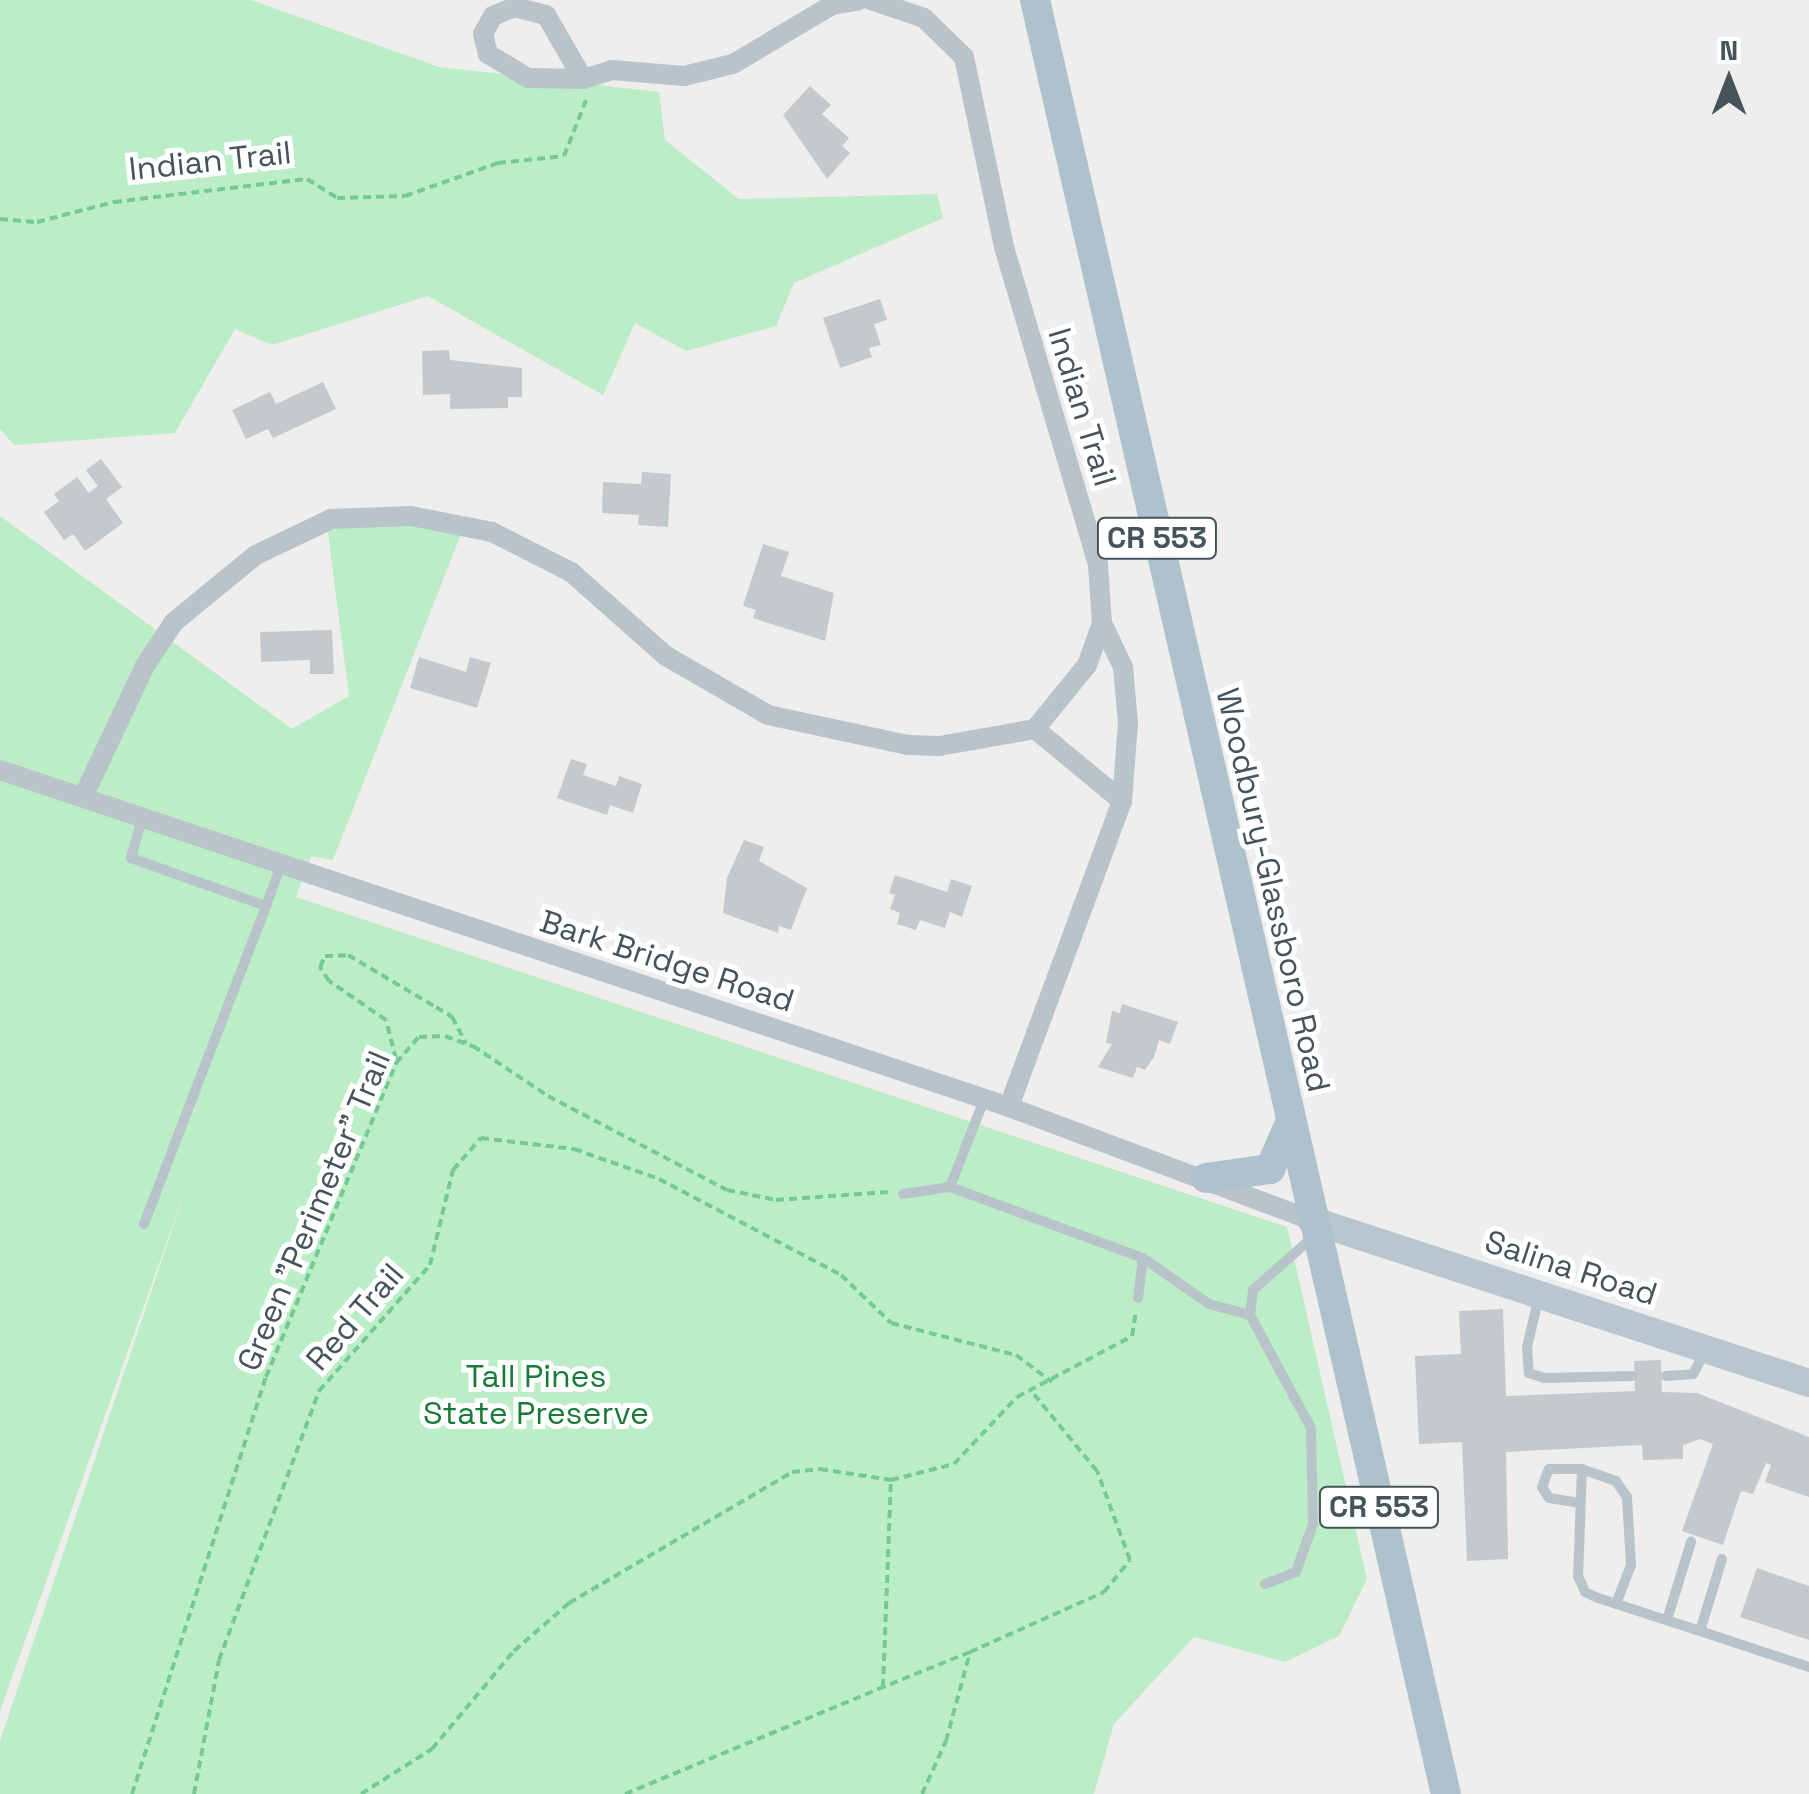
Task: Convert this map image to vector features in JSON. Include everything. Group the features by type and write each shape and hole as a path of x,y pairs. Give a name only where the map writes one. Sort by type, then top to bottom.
{"main road":[{"name":"Woodbury-Glassboro Road","path":"1035,0 1313,1228 1446,1794"},
{"path":"1206,1178 1270,1169 1290,1122"}],"street":[{"path":"589,81 546,15 514,7 492,16 483,34 488,54 513,72 589,81 612,70 684,76 733,64 832,5 860,0"},
{"name":"Indian Trail","path":"872,0 924,18 964,57 1008,265 1098,566 1102,623 1123,666 1128,723 1122,801 1009,1106"},
{"path":"83,797 146,664 174,622 256,555 331,519 368,516 456,523 544,555 696,678 785,722 939,746 1036,729 1087,665 1102,623"},
{"path":"1036,729 1122,801"},
{"name":"Bark Bridge Road","path":"0,770 1009,1106 1206,1178 1313,1228"},
{"name":"Salina Road","path":"1313,1228 1539,1295 1809,1383"}],"lane":[{"path":"142,818 131,858 266,906"},
{"path":"144,1224 281,865"},
{"path":"950,1188 984,1098"},
{"path":"903,1194 950,1188 1143,1258 1208,1304 1250,1314"},
{"path":"1265,1584 1296,1572 1312,1524 1310,1428 1250,1314 1253,1290 1313,1228"},
{"path":"1138,1298 1143,1258"},
{"path":"1539,1295 1527,1347 1529,1373 1544,1378 1632,1376"},
{"path":"1666,1376 1693,1374 1706,1349"},
{"path":"1580,1503 1549,1498 1542,1486 1548,1468 1582,1469 1616,1481 1628,1497 1631,1565 1616,1604"},
{"path":"1582,1469 1578,1576 1585,1592 1809,1667"},
{"path":"1667,1620 1691,1542"},
{"path":"1700,1631 1722,1559"}],"path":[{"name":"Indian Trail","path":"0,219 37,222 114,202 307,179 337,198 405,196 498,162 532,164 564,156 589,81"},
{"path":"396,1063 386,1020 329,981 320,967 325,956 348,955 436,1007 452,1017 466,1043"},
{"name":"Green \"Perimeter\" Trail","path":"132,1794 266,1377 396,1063 418,1037 466,1043 646,1151 727,1190 776,1200 868,1189 903,1194"},
{"name":"Red Trail","path":"194,1794 219,1660 320,1391 430,1266 453,1170 481,1138 574,1149 659,1180 840,1276 891,1323 1016,1355 1052,1382"},
{"path":"361,1794 432,1750 514,1651 569,1603 678,1545 792,1472 820,1469 891,1480 954,1464 985,1426 1032,1390 1132,1336 1138,1298"},
{"path":"626,1794 970,1652 1104,1592 1130,1560 1097,1472 1032,1390"},
{"path":"883,1688 891,1480"},
{"path":"922,1794 946,1741 970,1652"}],"green space":[{"path":"0,0 251,0 439,67 659,92 665,140 739,199 937,194 943,218 794,283 776,326 686,351 635,323 603,395 428,296 272,345 235,329 175,433 14,445 0,429"},
{"name":"Tall Pines State Preserve","path":"0,516 292,729 349,696 327,526 465,524 333,860 311,856 296,897 1287,1227 1367,1579 1339,1636 1285,1662 1194,1637 1114,1724 1094,1794 0,1794 0,1741 187,1185 0,1711"}],"building":[{"path":"810,86 831,105 822,114 849,138 842,146 850,153 827,179 783,115"},
{"path":"880,299 887,320 874,324 881,345 869,348 872,357 840,368 823,318"},
{"path":"449,350 450,360 522,368 522,397 508,397 508,408 450,409 450,394 423,395 422,351"},
{"path":"323,382 336,409 273,438 268,429 246,439 232,410 270,392 276,404"},
{"path":"101,459 122,487 106,499 123,523 85,551 73,534 64,540 44,512 59,501 54,494 77,477 89,493 98,486 86,470"},
{"path":"642,472 671,474 668,527 638,525 639,515 602,513 603,482 641,484"},
{"path":"763,544 789,552 781,576 834,593 825,641 753,618 756,610 743,606"},
{"path":"332,630 334,674 310,674 310,660 261,662 260,632"},
{"path":"419,657 466,672 470,657 491,663 477,708 410,688"},
{"path":"571,759 587,764 583,775 616,786 619,776 642,784 633,813 610,805 607,815 557,798"},
{"path":"744,840 764,847 759,861 807,888 791,930 779,926 778,933 723,913 727,878"},
{"path":"895,875 947,892 951,879 972,886 962,917 950,912 945,928 920,920 916,930 897,924 900,913 890,909 895,895 889,893"},
{"path":"1122,1004 1178,1022 1170,1044 1159,1040 1154,1057 1145,1070 1137,1067 1133,1078 1098,1067 1112,1044 1106,1043 1112,1011 1120,1013"},
{"path":"1503,1309 1506,1396 1635,1391 1634,1361 1661,1360 1662,1392 1697,1393 1809,1437 1809,1497 1765,1482 1771,1465 1766,1463 1753,1494 1741,1491 1723,1545 1682,1531 1713,1444 1700,1439 1683,1445 1683,1459 1643,1460 1642,1445 1506,1452 1508,1559 1467,1561 1462,1442 1419,1444 1415,1356 1461,1354 1459,1311"},
{"path":"1757,1568 1809,1586 1809,1640 1740,1617"}]}
